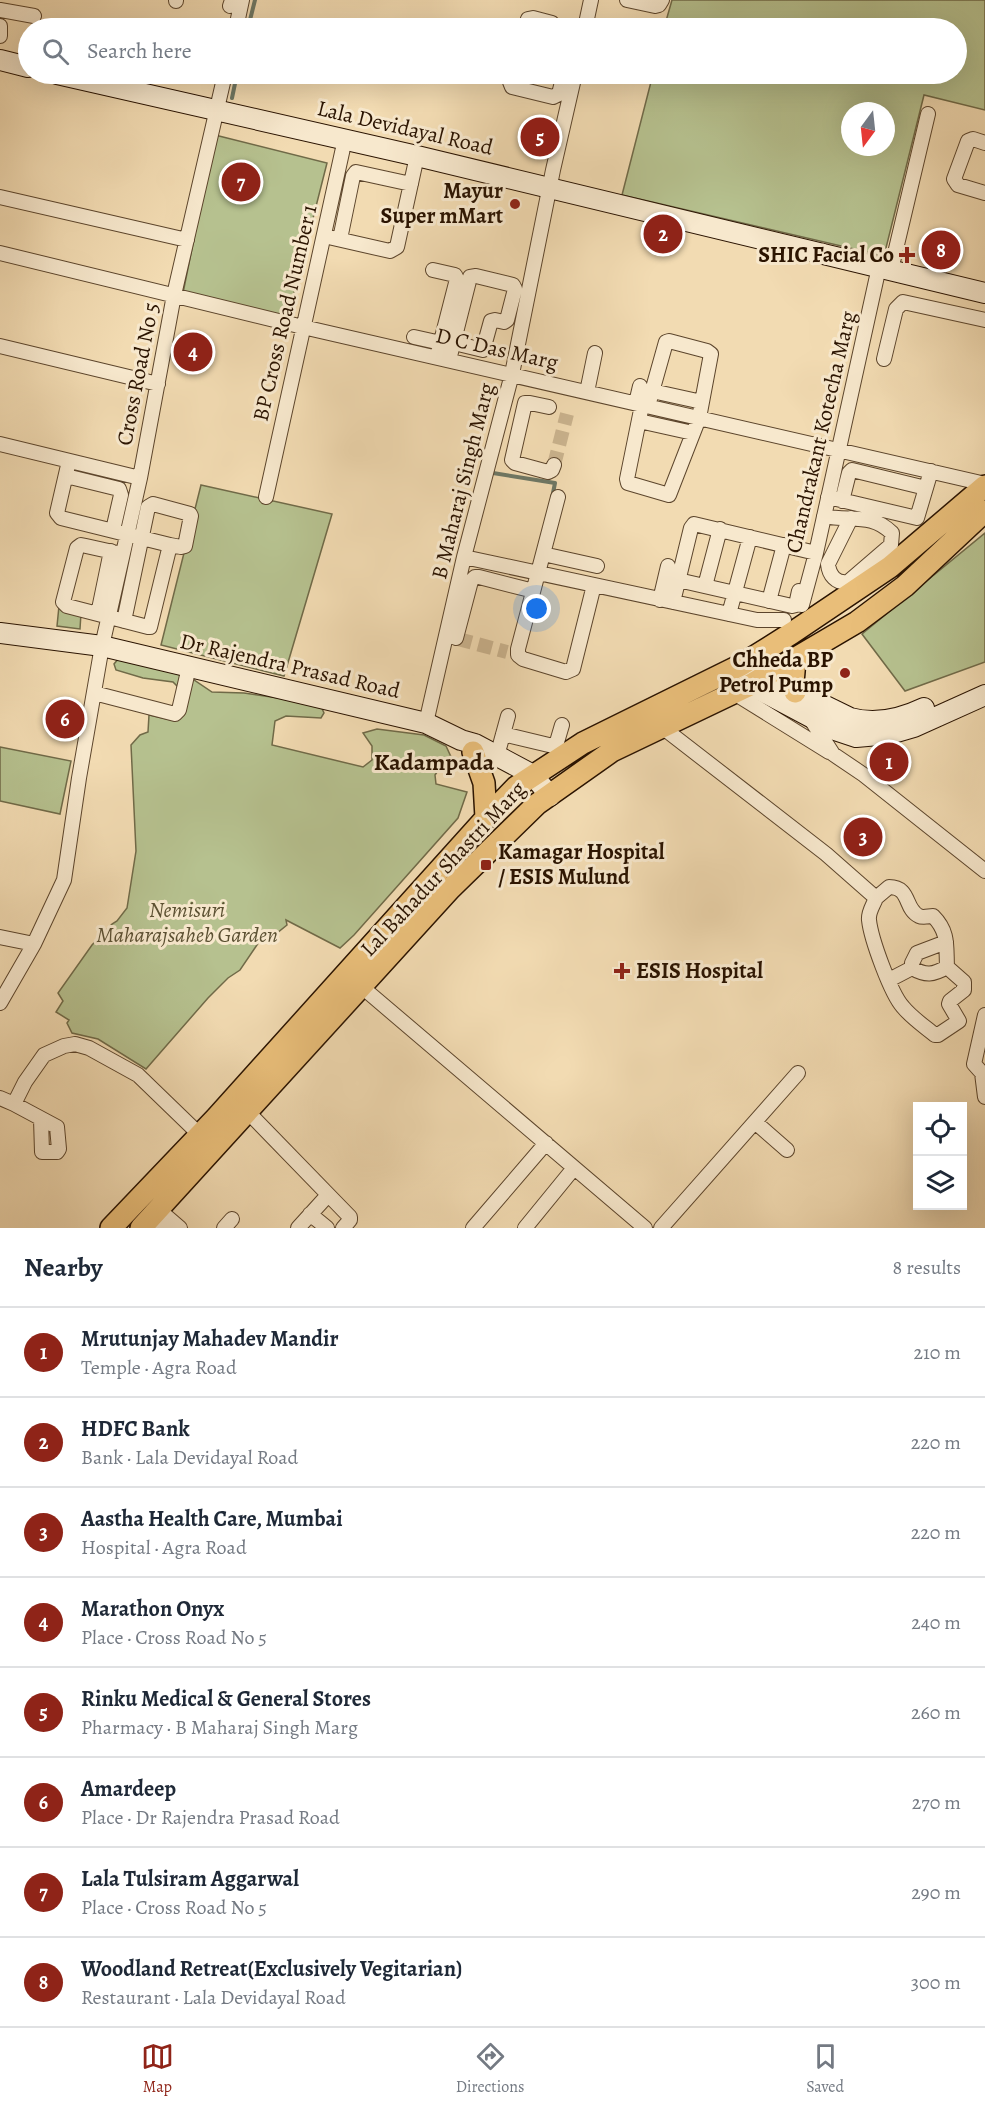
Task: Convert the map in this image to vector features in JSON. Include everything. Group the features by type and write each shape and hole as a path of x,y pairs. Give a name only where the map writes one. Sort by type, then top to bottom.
{"main road":[{"name":"Lal Bahadur Shastri Marg","path":"111,1228 486,818 526,780 583,743 734,668 890,567 985,485"},
{"name":"Lal Bahadur Shastri Marg","path":"153,1220 246,1110 362,987 450,889 543,800 612,751 750,685 857,622 905,586 985,511"},
{"path":"795,660 793,682 804,702"},
{"path":"467,746 484,783 486,818"}],"street":[{"path":"587,18 591,0"},
{"path":"627,0 655,6 659,5 662,0"},
{"path":"235,2 236,18"},
{"path":"0,10 34,16"},
{"path":"0,26 0,36"},
{"path":"0,60 18,64"},
{"name":"Lala Devidayal Road","path":"101,84 345,139 985,292"},
{"name":"Cross Road No 5","path":"0,1003 34,944 64,880 77,788 102,646 103,615 117,553 127,534 140,478 174,295 223,84"},
{"path":"511,84 513,87 554,97 559,94 565,84"},
{"name":"B Maharaj Singh Marg","path":"426,723 454,638 464,556 512,374 568,84"},
{"name":"Chandrakant Kotecha Marg","path":"802,605 812,552 824,516 838,450 928,114"},
{"name":"BP Cross Road Number 1","path":"266,497 345,139"},
{"path":"985,143 973,139 968,141 954,179 957,185 985,192"},
{"path":"324,236 394,250 397,247 417,156"},
{"path":"340,239 356,172 411,184"},
{"path":"0,197 187,240"},
{"name":"D C Das Marg","path":"0,253 303,327 445,351 512,374 985,485"},
{"path":"433,270 455,276 458,279 445,351"},
{"path":"414,337 445,351 483,350 491,321 504,322 507,320 515,289 513,285 476,276 470,277 445,351"},
{"path":"884,359 896,309 903,302 985,320"},
{"path":"669,341 711,354 702,402 699,418 671,493 666,495 628,483 646,388 663,346 669,341"},
{"path":"0,346 158,384"},
{"path":"587,392 595,353"},
{"path":"646,388 702,402"},
{"path":"549,407 525,403 512,457 513,462 548,472 554,465"},
{"path":"639,421 693,433"},
{"path":"499,425 518,429"},
{"path":"0,444 140,478"},
{"path":"69,461 57,513 59,516 127,534 142,537 181,547 185,546 190,514 150,505 142,537 124,621"},
{"path":"842,501 849,472 852,470 926,488"},
{"path":"828,497 917,518 931,471"},
{"path":"66,476 119,489 121,495 113,530"},
{"path":"507,652 512,645 526,589 543,554 558,497"},
{"path":"824,516 864,518 872,520 892,533 891,545 844,583 835,579 829,572 828,564 851,518"},
{"path":"665,598 678,580 692,526 696,524 812,552 795,605 678,580"},
{"path":"705,586 720,529"},
{"path":"732,615 753,537"},
{"path":"117,553 81,545 77,548 63,602 67,606 148,627 151,626 170,544"},
{"path":"770,601 784,545"},
{"path":"543,554 597,566"},
{"path":"464,556 594,585 627,586 732,615 757,620 784,620"},
{"path":"665,598 669,566"},
{"path":"534,572 518,654 523,659 566,672 573,669 594,585"},
{"path":"454,638 471,581 475,577 526,589"},
{"name":"Dr Rajendra Prasad Road","path":"0,633 102,646 426,723 467,746 475,744 497,756 526,780 543,800"},
{"path":"94,693 175,714 179,710 189,667"},
{"path":"734,668 750,685 833,754 864,775 985,871"},
{"path":"959,699 985,682"},
{"path":"750,685 850,718 878,722 959,699 985,696"},
{"path":"750,685 804,702 833,754"},
{"path":"497,756 508,716"},
{"path":"503,734 553,746 557,742 562,725"},
{"path":"662,727 826,854 876,898"},
{"path":"467,746 526,780"},
{"path":"889,887 897,887 917,915 936,917 945,931 946,967 964,982 965,987 949,1004 959,1021 935,1035 904,1009 889,980 869,918 876,898 889,887"},
{"path":"0,937 34,944"},
{"path":"912,968 917,953 946,942"},
{"path":"912,968 926,975 946,967"},
{"path":"889,980 912,968"},
{"path":"362,987 645,1228"},
{"path":"985,1015 974,1064 982,1073 985,1097"},
{"path":"14,1104 24,1082 44,1055 75,1044 89,1048 138,1075 199,1134"},
{"path":"661,1228 798,1072"},
{"path":"0,1098 41,1119"},
{"path":"246,1110 350,1216 350,1220 343,1228"},
{"path":"754,1122 787,1150"},
{"path":"473,1228 546,1143"},
{"path":"525,1228 574,1168"},
{"path":"298,1228 328,1195"},
{"path":"310,1214 327,1228"},
{"path":"153,1220 180,1228"}],"green space":[{"path":"672,0 985,0 985,110 924,95 884,256 622,195 650,84 967,84 967,18 667,18"},
{"path":"215,135 327,163 288,317 183,293"},
{"path":"201,485 332,514 284,676 161,645"},
{"path":"985,533 985,662 905,691 862,634"},
{"path":"59,606 81,613 80,629 57,626"},
{"name":"Nemisuri Maharajsaheb Garden","path":"119,658 165,667 191,678 212,692 244,693 320,704 324,713 321,718 286,716 275,721 272,745 363,767 372,760 372,746 363,733 377,729 424,735 446,746 452,759 442,765 435,775 436,784 467,792 458,818 340,948 286,920 287,925 277,933 263,936 240,970 228,978 208,998 146,1069 98,1039 72,1033 67,1023 69,1020 56,1012 63,1001 58,993 92,945 127,908 136,851 131,745 140,735 148,732 149,715 171,720 180,711 185,694 173,682 143,678 116,670 114,664"},
{"path":"0,747 71,761 60,814 0,801"}],"waterway":[{"path":"250,18 255,0"},
{"path":"232,98 235,84"},
{"path":"493,473 555,483 552,498"}],"tunnel":[{"path":"554,465 567,414"},
{"path":"458,639 507,652"}],"place":[{"name":"Rinku Medical & General Stores","path":"540,137"},
{"name":"Lala Tulsiram Aggarwal","path":"241,182"},
{"name":"Mayur Super mMart","path":"515,204"},
{"name":"HDFC Bank","path":"663,234"},
{"name":"Woodland Retreat(Exclusively Vegitarian)","path":"941,250"},
{"name":"SHIC Facial Co","path":"907,255"},
{"name":"Marathon Onyx","path":"193,352"},
{"name":"Chheda BP Petrol Pump","path":"845,673"},
{"name":"Amardeep","path":"65,719"},
{"name":"Mrutunjay Mahadev Mandir","path":"889,762"},
{"name":"Aastha Health Care, Mumbai","path":"863,837"},
{"name":"Kamagar Hospital / ESIS Mulund","path":"486,865"},
{"name":"ESIS Hospital","path":"622,971"}],"district":[{"name":"Kadampada","path":"434,762"}]}
